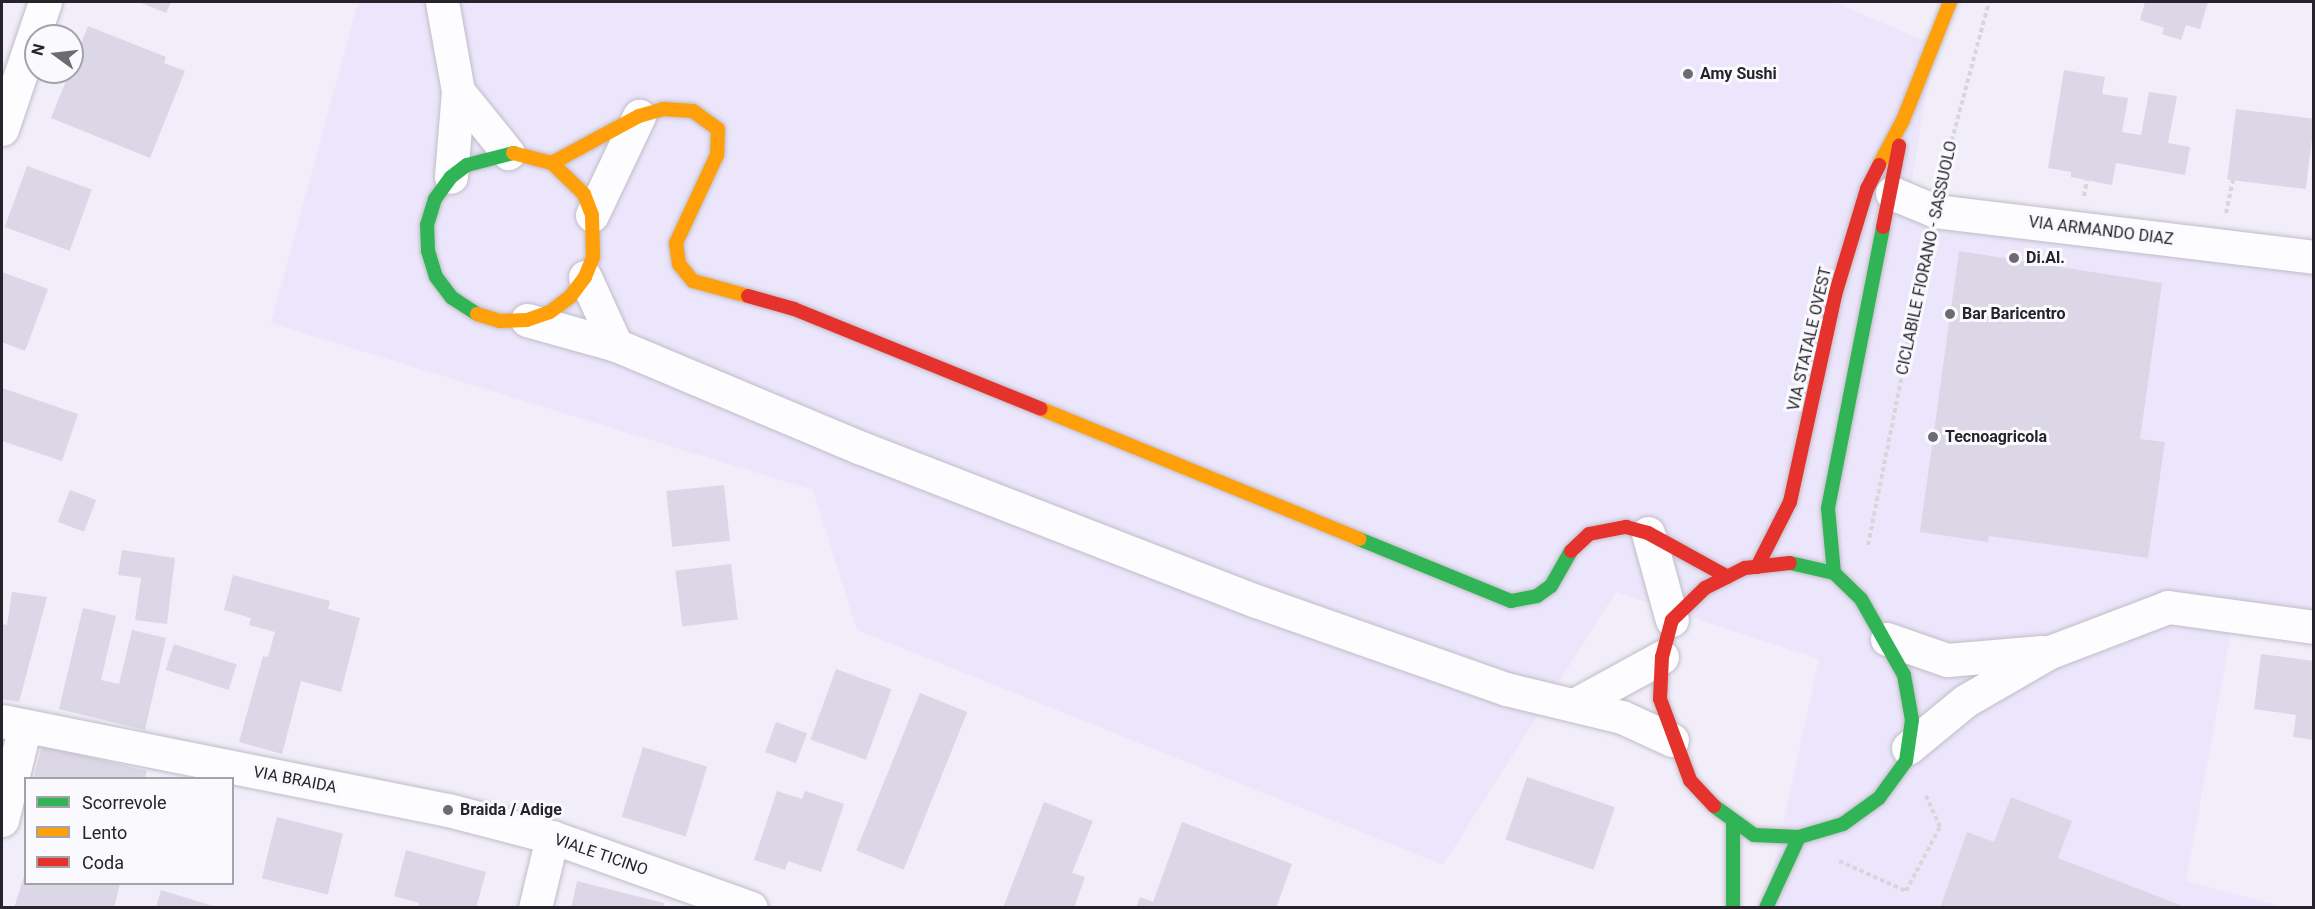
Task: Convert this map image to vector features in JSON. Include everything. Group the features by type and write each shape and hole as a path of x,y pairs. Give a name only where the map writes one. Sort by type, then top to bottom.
{"street":[{"path":"2,129 45,2"},
{"path":"442,2 458,91 451,177"},
{"name":"VIA STATALE OVEST","path":"1757,567 1790,502 1835,295 1867,189 1903,120 1950,2"},
{"path":"458,91 508,153"},
{"path":"552,163 639,116 663,109 693,111 718,129 717,155 676,243 678,264 684,273 704,286 794,309 1511,601 1538,596 1551,585 1571,551 1589,534 1626,527 1648,533 1728,577"},
{"path":"592,215 570,177 552,163 531,155 508,153 477,160 451,177 435,199 427,225 428,251 436,277 452,298 474,313 500,321 527,320 550,312 570,297 585,277 593,257 592,215 639,116"},
{"name":"VIA STATALE OVEST","path":"1834,573 1828,508 1892,193 1903,120"},
{"name":"VIA ARMANDO DIAZ","path":"1892,193 1935,211 2313,257"},
{"path":"585,277 616,345"},
{"path":"527,320 616,345 859,447 1256,601 1506,689 1576,704 1622,717 1672,740"},
{"path":"1648,533 1672,620 1662,657 1660,699 1672,740 1690,780 1732,820 1754,835 1799,837 1843,824 1880,798 1906,761 1912,720 1904,675 1887,639 1861,600 1834,573 1790,563 1757,567 1705,588 1672,620"},
{"path":"1908,748 1965,701 2050,652 2168,607 2313,627"},
{"path":"1887,639 1947,660 2050,652"},
{"path":"1576,704 1662,657"},
{"path":"2,820 13,724"},
{"name":"VIA BRAIDA","path":"13,724 448,810"},
{"name":"VIALE TICINO","path":"448,810 552,837 752,908"},
{"path":"1732,820 1733,908"},
{"path":"536,908 552,837"},
{"path":"1766,908 1799,837"}],"path":[{"name":"CICLABILE FIORANO - SASSUOLO","path":"1874,516 1935,211 1989,2"}],"shaded area":[{"path":"358,2 1834,2 1934,45 1907,210 2313,258 2313,631 2233,622 2186,881 2284,907 1765,907 1819,659 1616,592 1443,865 857,630 813,490 271,323"}],"building":[{"path":"139,2 171,2 166,13"},
{"path":"2145,2 2208,2 2200,29 2186,25 2181,40 2162,34 2164,28 2140,20"},
{"path":"88,26 166,57 164,63 185,71 150,158 51,118 65,84 84,84 84,36"},
{"path":"2064,70 2105,77 2102,94 2128,98 2122,132 2141,135 2149,92 2177,96 2168,143 2190,147 2185,175 2116,163 2112,185 2071,177 2071,172 2048,168"},
{"path":"2236,109 2314,119 2306,189 2227,179"},
{"path":"27,166 92,190 70,251 5,227"},
{"path":"1959,251 2162,283 2140,439 2165,442 2148,558 1989,536 1988,542 1920,532"},
{"path":"2,272 48,289 25,351 2,342"},
{"path":"2,388 78,414 62,461 2,441"},
{"path":"724,485 730,541 672,547 666,491"},
{"path":"70,490 96,500 84,532 58,522"},
{"path":"122,550 175,558 167,624 135,620 141,578 118,575"},
{"path":"731,564 738,620 682,626 675,571"},
{"path":"233,575 330,601 328,609 360,618 341,692 301,681 282,754 239,742 263,656 268,657 275,632 249,625 251,618 224,610"},
{"path":"12,592 47,597 19,702 2,699 2,624 7,625"},
{"path":"83,608 116,616 101,680 119,684 132,630 166,638 145,730 59,709"},
{"path":"174,644 237,664 228,690 166,670"},
{"path":"2261,654 2314,661 2314,740 2293,737 2296,715 2254,709"},
{"path":"836,669 891,689 866,760 810,739"},
{"path":"920,693 967,712 904,870 856,851"},
{"path":"776,722 807,733 796,763 765,752"},
{"path":"42,745 147,771 145,777 34,777"},
{"path":"643,747 707,767 686,836 622,817"},
{"path":"1527,777 1615,807 1593,870 1506,839"},
{"path":"777,791 802,799 805,791 844,804 821,872 788,861 785,870 754,860"},
{"path":"2011,797 2072,821 2058,858 2188,908 1940,908 1967,832 1994,842"},
{"path":"1044,802 1093,821 1072,873 1085,877 1074,908 1003,908"},
{"path":"277,817 343,833 328,895 262,878"},
{"path":"1182,822 1292,864 1276,908 1136,908 1140,897 1153,902"},
{"path":"406,850 486,872 476,908 418,908 419,903 394,896"},
{"path":"24,876 24,885 120,885 114,908 14,908"},
{"path":"577,881 664,903 663,908 571,908"},
{"path":"161,890 216,907 216,908 156,908"}],"traffic: fast":[{"path":"477,314 452,298 436,277 428,251 427,225 435,199 451,177 467,165 513,153"},
{"path":"1834,573 1828,508 1883,227"},
{"path":"1359,539 1511,601 1537,596 1551,586 1571,551"},
{"path":"1714,806 1754,835 1799,837 1843,824 1879,798 1906,761 1912,720 1904,675 1861,599 1834,573 1790,563"},
{"path":"1733,820 1733,908"},
{"path":"1766,908 1799,837"}],"traffic: slow":[{"path":"1879,165 1903,120 1950,2"},
{"path":"513,153 552,163 639,116 663,109 693,111 718,129 717,155 676,243 679,264 693,281 748,296"},
{"path":"477,314 500,321 527,320 550,312 570,297 585,277 593,257 592,215 584,194 552,163"},
{"path":"1041,409 1359,539"}],"traffic: jam":[{"path":"1883,227 1899,146"},
{"path":"1757,567 1790,502 1835,295 1867,189 1879,165"},
{"path":"748,296 794,309 1041,409"},
{"path":"1571,551 1589,534 1626,527 1648,533 1728,577"},
{"path":"1714,806 1690,780 1660,699 1662,657 1672,620 1705,588 1745,568 1790,563"}],"place":[{"name":"Amy Sushi","path":"1688,74"},
{"name":"Di.Al.","path":"2014,258"},
{"name":"Bar Baricentro","path":"1950,314"},
{"name":"Tecnoagricola","path":"1933,437"},
{"name":"Braida / Adige","path":"448,810"}]}
